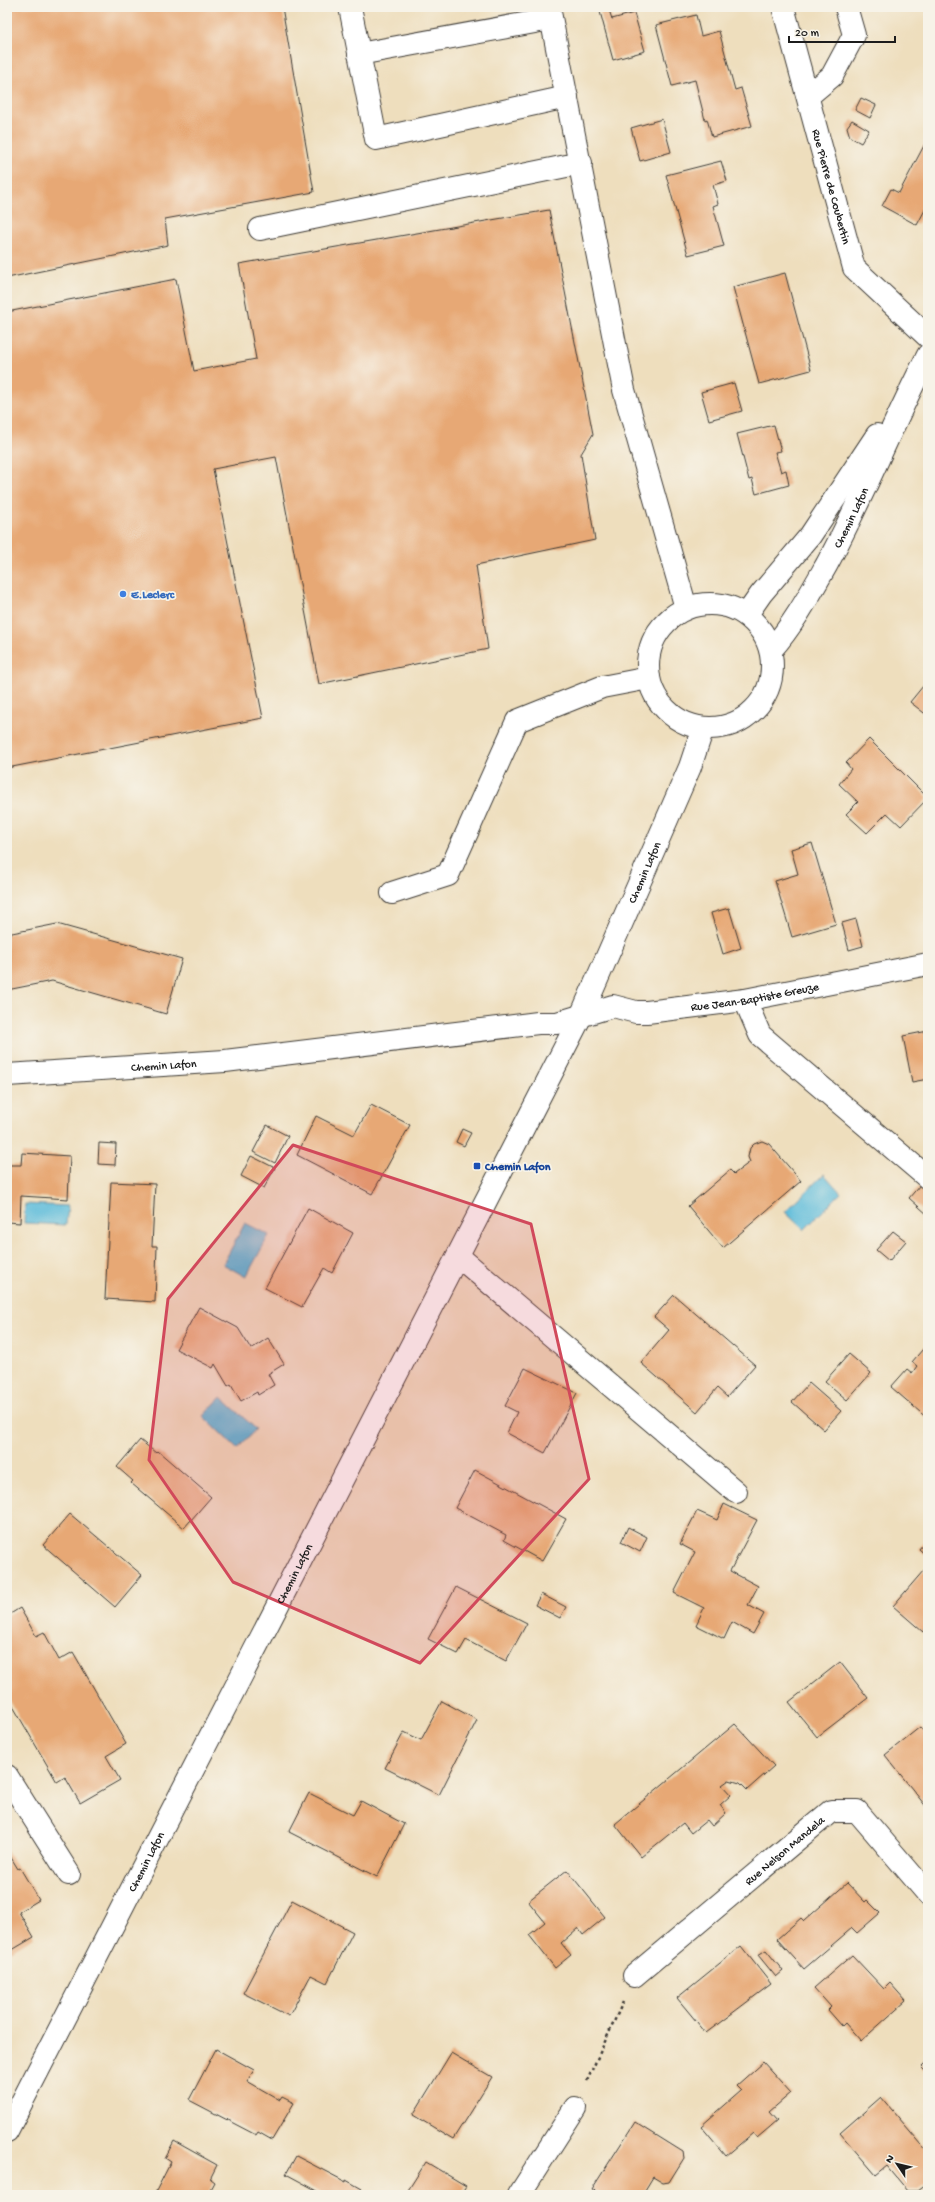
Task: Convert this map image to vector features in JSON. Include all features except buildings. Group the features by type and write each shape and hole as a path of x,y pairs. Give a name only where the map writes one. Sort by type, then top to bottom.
{"street":[{"path":"350,7 376,139 567,97"},
{"name":"Rue Pierre de Coubertin","path":"784,7 854,268 928,337"},
{"path":"808,96 832,76 854,34 846,7"},
{"path":"359,54 550,13 581,163 624,390 686,608"},
{"path":"260,229 581,163"},
{"name":"Chemin Lafon","path":"771,650 788,631 848,526 928,355"},
{"name":"Chemin Lafon","path":"747,614 761,594 810,536 917,376"},
{"path":"719,604 747,614 759,627 771,650 772,664 770,684 761,702 745,717 726,726 703,728 687,724 674,716 658,698 649,678 648,657 654,637 669,619 686,608 719,604"},
{"path":"392,893 448,875 516,721 602,687 649,678"},
{"name":"Chemin Lafon","path":"7,2131 581,1016 690,767 703,728"},
{"name":"Rue Jean-Baptiste Greuze","path":"581,1016 613,1006 636,1012 647,1012 745,1000 928,964"},
{"path":"745,1000 760,1035 928,1178"},
{"name":"Chemin Lafon","path":"7,1075 225,1061 538,1023 557,1023 581,1016"},
{"path":"458,1256 736,1492"},
{"path":"7,1776 69,1874"},
{"name":"Rue Nelson Mandela","path":"634,1976 831,1811 857,1811 928,1894"},
{"path":"519,2195 575,2108"}],"path":[{"path":"575,2108 634,1976"}],"highlighted area":[{"path":"293,1145 531,1224 589,1479 420,1663 233,1582 149,1460 168,1299"}],"water":[{"path":"824,1174 841,1193 804,1230 785,1212"},
{"path":"25,1204 68,1206 66,1225 24,1223"},
{"path":"245,1223 269,1235 246,1277 223,1264"},
{"path":"221,1397 256,1429 237,1449 203,1416"}],"place":[{"name":"E.Leclerc","path":"123,594"},
{"name":"Chemin Lafon","path":"477,1166"}]}
